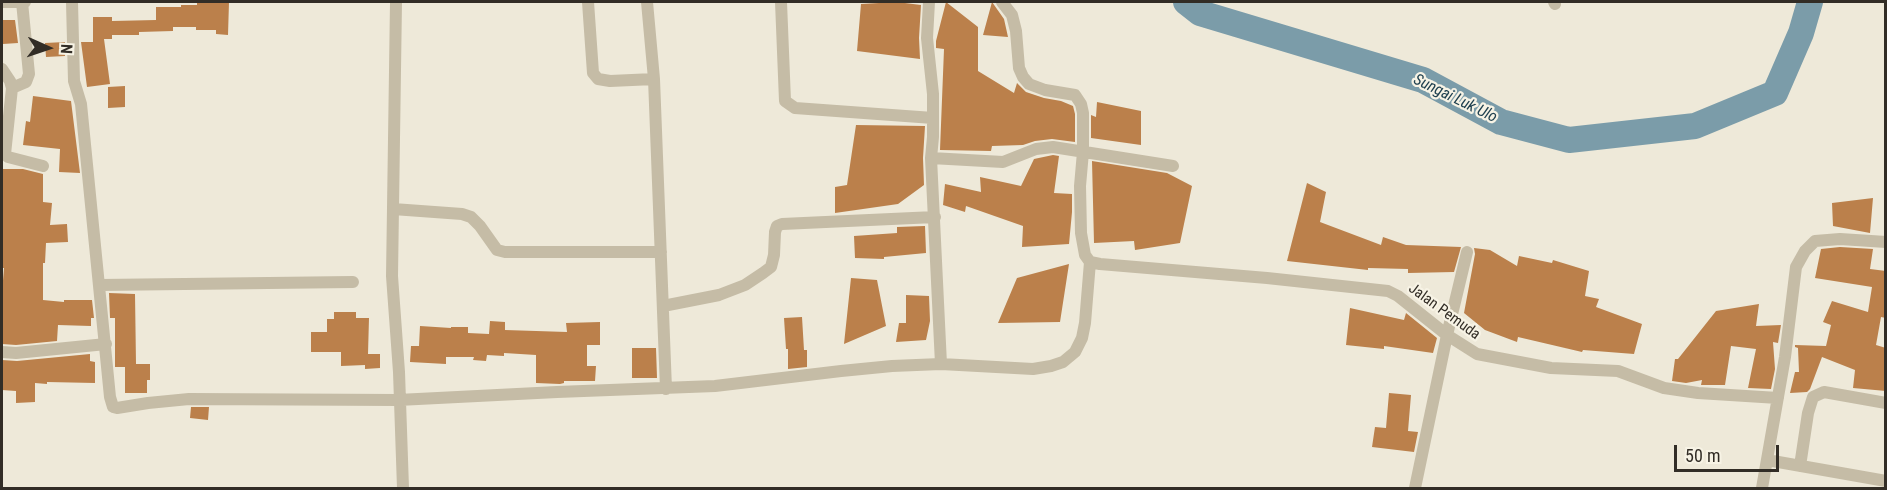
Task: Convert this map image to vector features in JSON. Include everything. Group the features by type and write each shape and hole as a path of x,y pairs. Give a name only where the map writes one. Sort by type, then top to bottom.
{"street":[{"path":"2,2 23,2 29,74 26,82 12,88"},
{"path":"72,2 74,81 81,104 111,401 113,407 122,408 148,403 196,399 398,400 666,389 714,386 841,370 941,364 1033,369 1063,362 1075,352 1082,338 1090,261 1085,255 1081,232 1083,113 1081,104 1075,95 1045,90 1029,84 1023,77 1019,68 1016,31 1012,15 1002,2"},
{"path":"396,2 392,276 399,372 398,400 403,489"},
{"path":"588,2 592,73 598,79 610,81 654,79"},
{"path":"647,2 654,79 666,389"},
{"path":"782,2 785,101 795,108 933,118"},
{"path":"929,2 927,38 933,94 931,158 941,364"},
{"path":"2,69 12,88 5,154 8,157 43,166"},
{"path":"931,158 1003,162 1044,148 1065,149 1173,166"},
{"path":"393,208 462,214 471,217 497,250 505,252 661,252"},
{"path":"663,306 719,296 745,285 763,273 771,267 775,232 777,226 782,224 935,217"},
{"path":"1762,489 1785,357 1796,267 1805,251 1815,241 1827,239 1886,242"},
{"path":"1415,489 1467,252"},
{"name":"Jalan Pemuda","path":"1090,261 1100,264 1388,291 1398,296 1447,335 1477,354 1551,368 1618,371 1664,388 1698,393 1778,398"},
{"path":"100,285 353,282"},
{"path":"2,352 16,353 106,344"},
{"path":"1800,466 1808,413 1813,398 1824,392 1886,403"},
{"path":"1766,466 1800,466 1886,481"}],"building":[{"path":"197,2 229,2 228,35 216,34 216,30 196,30 196,27 173,27 173,31 112,35 112,39 104,39 110,84 87,87 81,42 93,42 93,17 112,17 112,21 156,20 156,7 181,7 181,5 197,5"},
{"path":"897,2 921,5 920,59 857,51 861,4"},
{"path":"946,2 978,27 978,71 1014,93 1017,83 1026,92 1073,106 1075,142 1052,139 1023,145 992,146 991,151 940,150 944,49 936,48 936,41"},
{"path":"992,2 1004,19 1008,37 983,35"},
{"path":"3,20 15,20 18,43 3,44"},
{"path":"65,42 65,56 46,57 45,43"},
{"path":"125,86 125,107 108,108 108,87"},
{"path":"33,96 71,101 80,173 59,172 60,149 23,145 26,121 30,122"},
{"path":"1097,102 1141,111 1141,145 1091,138 1091,115 1096,117"},
{"path":"856,125 925,126 924,185 898,204 835,213 835,187 847,185"},
{"path":"1059,156 1054,193 1072,194 1069,244 1022,247 1023,226 966,206 965,212 943,205 945,184 981,192 980,177 1021,186 1034,159"},
{"path":"1092,161 1167,173 1192,186 1180,243 1135,250 1134,241 1094,243"},
{"path":"2,169 23,169 43,174 43,202 52,203 50,225 67,224 68,242 46,243 45,263 43,263 43,300 64,302 64,300 92,300 94,318 91,318 91,326 58,325 57,341 2,344 4,268 2,268"},
{"path":"1307,183 1326,192 1320,222 1381,245 1383,237 1406,245 1461,247 1454,272 1408,273 1408,269 1368,268 1368,270 1287,261"},
{"path":"1873,198 1870,233 1833,226 1832,203"},
{"path":"925,226 926,253 884,257 884,259 855,258 854,236 897,233 897,227"},
{"path":"1840,247 1873,249 1870,269 1886,271 1886,318 1881,317 1876,345 1886,348 1886,391 1853,388 1855,370 1822,357 1810,389 1807,392 1790,393 1795,372 1799,372 1798,348 1795,345 1826,346 1831,325 1823,322 1832,301 1868,312 1872,287 1815,278 1821,249"},
{"path":"1474,248 1490,250 1517,266 1519,256 1552,263 1553,260 1589,271 1585,296 1599,299 1596,307 1642,324 1634,354 1583,350 1582,352 1518,337 1517,342 1485,330 1464,313 1475,254"},
{"path":"1069,264 1060,322 998,323 1017,278"},
{"path":"851,278 877,280 886,326 844,344"},
{"path":"109,293 135,294 136,364 150,364 147,393 125,393 125,367 115,367 115,318 110,318"},
{"path":"906,295 929,296 930,321 926,340 896,342 899,323 906,323"},
{"path":"1759,304 1756,326 1781,325 1778,343 1773,342 1775,369 1771,389 1748,388 1756,349 1731,346 1725,385 1701,385 1702,380 1686,383 1672,381 1675,359 1678,359 1716,311"},
{"path":"1350,308 1404,320 1406,313 1437,338 1433,353 1384,346 1384,349 1346,345"},
{"path":"334,312 356,312 356,318 369,318 368,354 380,354 380,368 365,369 365,365 341,366 341,352 311,352 311,332 327,332 327,319 334,319"},
{"path":"802,317 807,367 788,369 784,318"},
{"path":"490,321 505,322 505,330 567,332 566,323 600,322 600,345 587,345 587,366 596,366 595,381 564,381 560,384 536,383 536,355 504,353 504,356 487,355 486,361 473,360 474,357 446,357 446,364 410,362 411,346 419,346 420,326 468,327 468,333 489,334"},
{"path":"632,348 656,348 657,378 632,378"},
{"path":"90,354 90,361 95,362 95,383 35,383 35,402 16,403 16,391 2,390 2,360 17,361"},
{"path":"1389,393 1411,395 1408,431 1418,432 1414,452 1372,447 1375,427 1386,428"},
{"path":"191,407 209,407 208,420 190,418"}],"waterway":[{"name":"Sungai Luk Ulo","path":"1186,2 1200,13 1423,80 1501,122 1569,140 1695,126 1775,93 1801,33 1810,2"}]}
